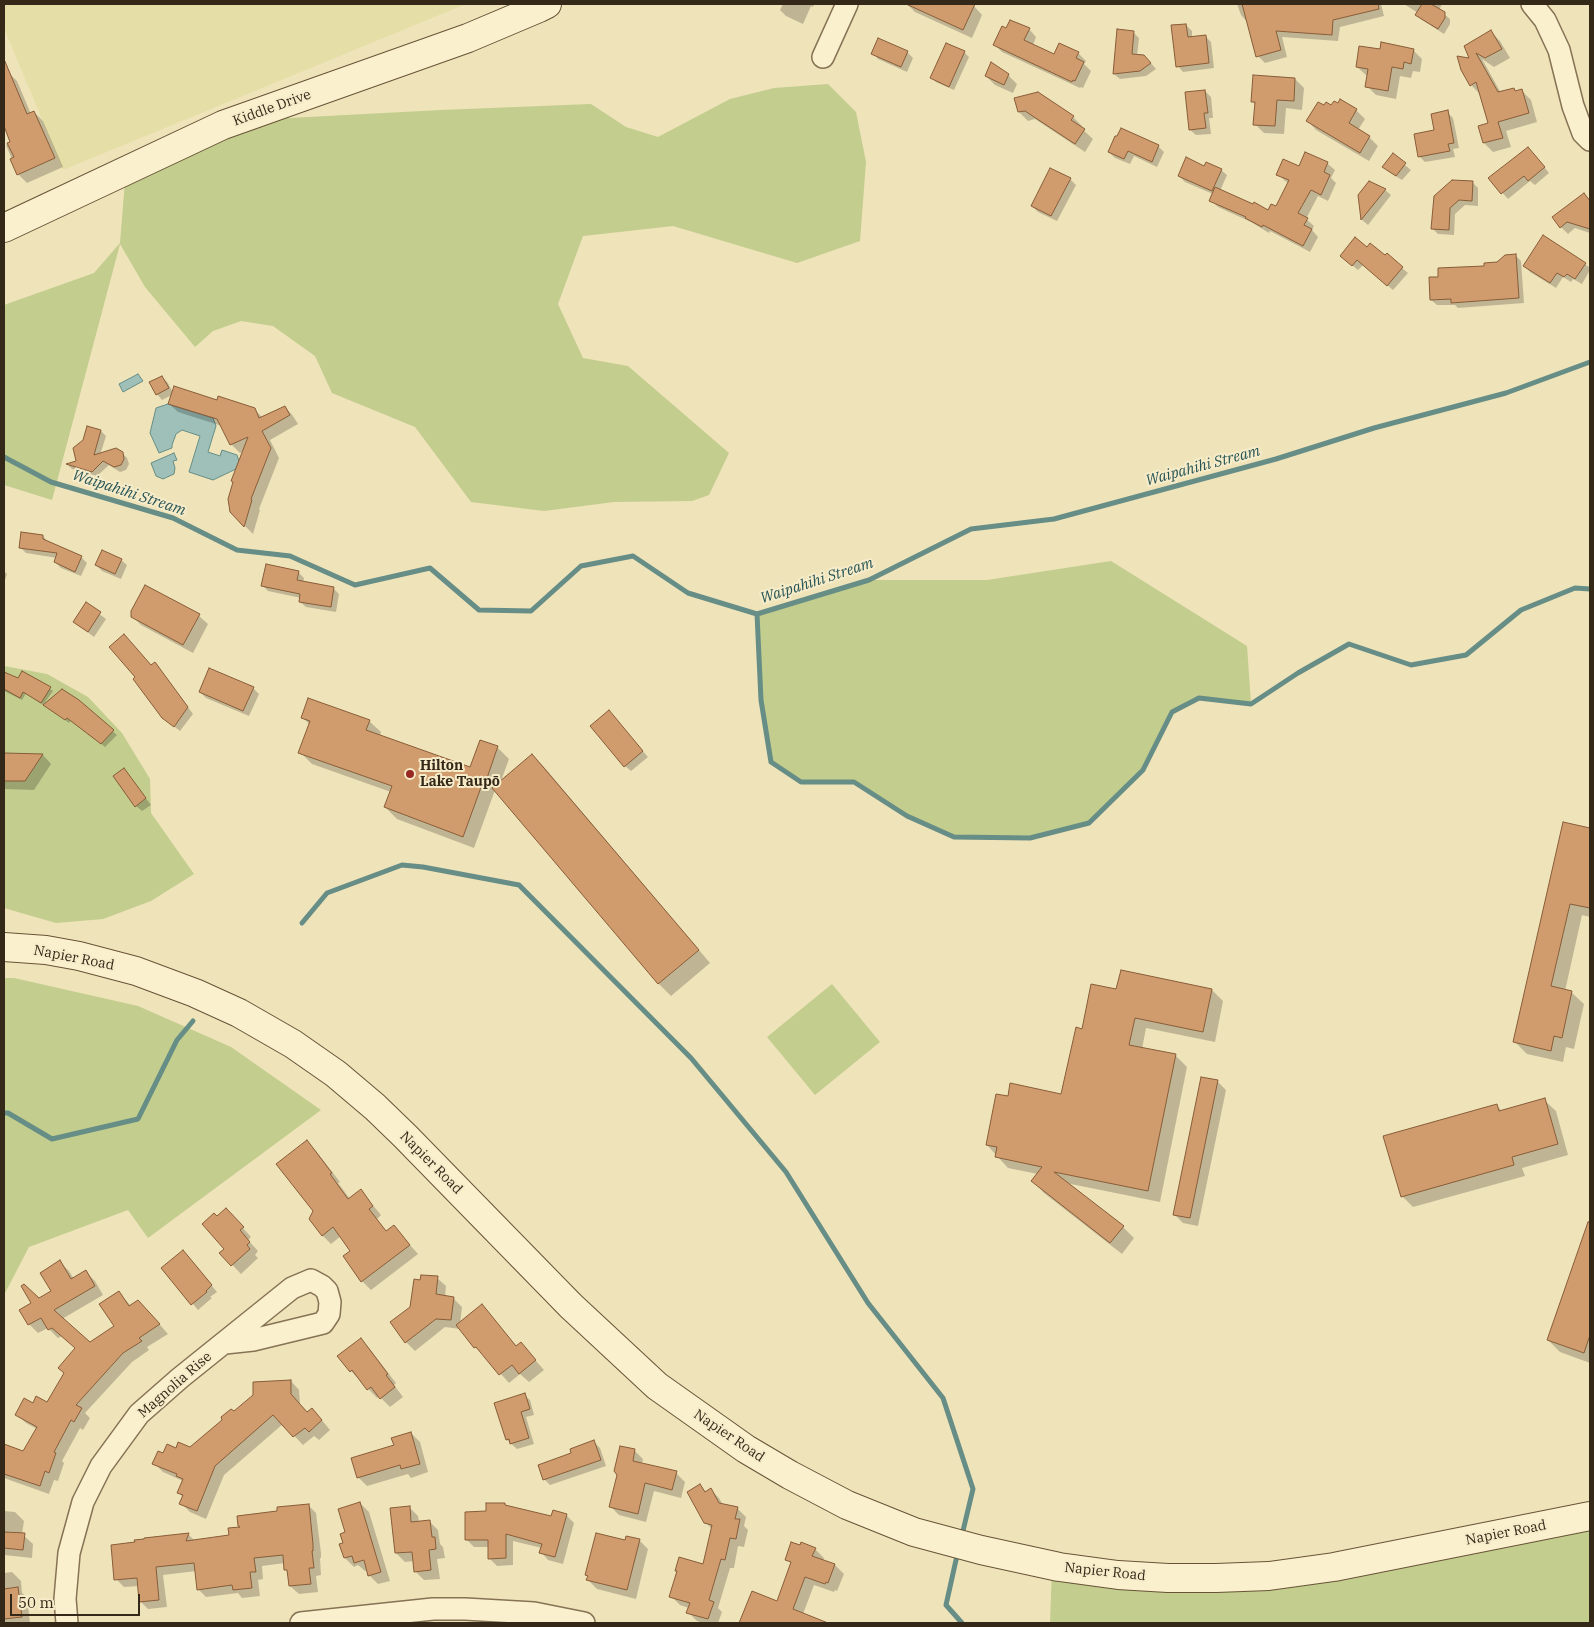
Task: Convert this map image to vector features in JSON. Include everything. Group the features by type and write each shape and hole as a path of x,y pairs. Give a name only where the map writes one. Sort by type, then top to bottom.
{"main road":[{"name":"Kiddle Drive","path":"4,228 223,125 468,38 547,4"},
{"name":"Napier Road","path":"4,947 46,950 136,971 195,993 253,1021 293,1044 336,1074 381,1113 571,1306 657,1386 746,1449 790,1475 847,1505 914,1532 981,1550 1059,1567 1128,1576 1216,1578 1269,1576 1326,1568 1590,1516"}],"street":[{"path":"824,57 847,4"},
{"path":"1532,4 1545,20 1559,50 1573,106 1588,136"},
{"name":"Magnolia Rise","path":"67,1623 65,1599 69,1553 84,1502 101,1466 139,1414 180,1378 225,1343"},
{"path":"302,1623 457,1609 534,1613 584,1623"}],"shaded area":[{"path":"4,4 466,4 63,170 4,28"}],"green space":[{"path":"828,84 856,112 866,162 860,241 797,263 673,226 583,236 558,304 583,358 628,366 729,453 709,495 692,501 614,502 544,511 471,502 415,427 332,393 315,356 273,326 241,321 213,331 195,347 145,287 120,244 52,500 4,485 4,305 94,273 120,243 126,169 251,120 591,104 626,127 658,137 730,99 774,88"},
{"path":"1111,561 1247,646 1251,704 1199,698 1172,712 1143,770 1089,823 1030,838 954,837 907,816 854,782 801,782 771,762 761,700 757,614 869,580 987,580"},
{"path":"4,666 47,674 88,697 122,733 150,779 151,813 194,874 151,901 103,919 56,923 4,908"},
{"path":"4,978 14,978 138,1006 231,1047 321,1110 148,1238 128,1210 29,1247 4,1295"},
{"path":"832,984 880,1042 815,1095 767,1037"},
{"path":"1590,1516 1590,1623 1050,1623 1052,1570 1264,1577"}],"water":[{"path":"138,374 143,381 123,392 119,384"},
{"path":"168,404 213,418 216,426 208,452 220,456 222,450 237,455 239,461 236,469 213,480 189,472 200,436 182,430 176,434 172,448 159,453 150,433 156,408"},
{"path":"174,453 177,460 173,461 174,474 163,479 156,476 151,463"}],"building":[{"path":"906,4 975,4 963,30"},
{"path":"1242,4 1378,4 1379,9 1333,20 1332,35 1276,31 1281,50 1256,57"},
{"path":"1422,4 1431,4 1445,12 1445,18 1438,29 1415,15"},
{"path":"1010,20 1030,28 1024,40 1054,54 1059,43 1079,52 1076,58 1084,62 1075,81 1073,80 1072,82 993,45 1002,26 1006,28"},
{"path":"1186,24 1188,37 1206,35 1209,63 1176,67 1171,25"},
{"path":"1117,29 1134,31 1132,54 1144,55 1151,63 1140,71 1113,74"},
{"path":"1491,30 1502,49 1485,58 1476,53 1498,92 1514,88 1515,91 1522,89 1529,113 1498,122 1503,138 1483,143 1478,126 1488,123 1476,82 1470,86 1461,70 1457,56 1469,58 1464,46"},
{"path":"878,38 908,51 901,67 871,54"},
{"path":"1381,42 1414,49 1411,64 1404,62 1403,69 1392,67 1388,91 1365,87 1368,69 1356,67 1359,46 1380,49"},
{"path":"946,43 965,51 949,87 930,78"},
{"path":"4,59 27,114 34,111 55,158 17,175 10,159 14,157 7,143 10,142 4,126"},
{"path":"991,62 1009,74 1004,85 985,76"},
{"path":"1253,75 1295,78 1294,101 1277,100 1275,126 1253,125 1255,102 1251,102"},
{"path":"1205,90 1208,113 1204,113 1206,128 1189,130 1185,92"},
{"path":"1038,92 1074,116 1071,120 1085,129 1075,144 1025,111 1018,112 1014,98"},
{"path":"1340,99 1357,109 1349,123 1370,136 1360,153 1306,121 1318,102 1324,105 1326,102 1331,105 1334,101 1338,103"},
{"path":"1448,110 1454,143 1448,144 1450,151 1418,157 1414,134 1434,130 1431,114"},
{"path":"1121,128 1159,145 1152,162 1128,151 1124,159 1108,152"},
{"path":"1528,147 1545,167 1528,181 1524,176 1501,194 1488,178"},
{"path":"1305,152 1328,162 1324,172 1330,175 1321,195 1311,190 1298,213 1308,218 1304,225 1312,229 1303,246 1263,225 1262,227 1246,217 1209,201 1215,187 1253,204 1254,202 1268,210 1271,204 1276,206 1289,180 1276,175 1283,159 1299,166"},
{"path":"1393,153 1406,163 1396,176 1382,167"},
{"path":"1186,157 1204,166 1206,162 1222,169 1212,191 1178,176"},
{"path":"1050,168 1071,178 1051,216 1031,206"},
{"path":"1452,180 1473,181 1472,201 1459,200 1450,208 1449,230 1431,229 1434,196"},
{"path":"1369,181 1386,189 1361,220 1358,195"},
{"path":"1584,193 1590,201 1590,229 1567,222 1560,228 1552,217"},
{"path":"1543,235 1586,263 1575,279 1567,274 1564,277 1557,273 1550,283 1523,266"},
{"path":"1355,237 1367,247 1370,243 1385,255 1387,253 1403,267 1387,286 1357,260 1352,266 1340,256"},
{"path":"1516,254 1519,298 1451,303 1451,299 1430,300 1429,277 1438,277 1438,268 1484,266 1484,263 1497,262 1505,255"},
{"path":"162,376 169,388 156,395 149,382"},
{"path":"174,386 217,400 218,396 255,408 259,418 285,406 290,415 262,431 271,448 251,499 244,527 230,512 228,499 233,482 231,481 248,437 230,445 217,419 168,404"},
{"path":"87,426 101,430 94,455 116,448 123,452 124,459 121,465 114,467 103,461 92,472 66,464 76,461 73,448 83,440"},
{"path":"21,532 43,535 43,539 82,556 75,572 54,562 57,553 19,548"},
{"path":"102,550 122,559 115,574 95,565"},
{"path":"266,564 299,571 297,580 334,587 331,607 299,602 300,594 261,586"},
{"path":"145,585 200,614 183,645 131,617 131,611"},
{"path":"86,602 101,612 88,632 73,622"},
{"path":"124,634 151,665 155,662 188,707 174,727 162,718 133,679 135,677 109,647"},
{"path":"209,668 254,687 243,711 199,692"},
{"path":"22,671 51,687 41,703 23,692 20,698 4,689 4,672 18,678"},
{"path":"62,689 79,700 114,730 101,744 67,718 65,720 43,705"},
{"name":"Hilton Lake Taupō","path":"308,698 370,720 366,730 470,767 480,740 498,746 463,837 384,807 392,786 298,753 310,721 301,718"},
{"path":"609,710 643,751 624,767 590,726"},
{"path":"4,753 43,754 25,781 4,781"},
{"path":"532,754 699,950 658,984 492,788"},
{"path":"124,768 146,798 135,807 113,776"},
{"path":"1563,822 1590,828 1590,908 1570,904 1551,986 1572,991 1562,1038 1554,1036 1551,1051 1513,1042"},
{"path":"1121,970 1212,989 1203,1032 1135,1018 1129,1045 1176,1054 1148,1191 1054,1172 1124,1226 1110,1243 1031,1181 1042,1167 995,1157 997,1147 986,1145 996,1094 1008,1096 1010,1083 1061,1094 1076,1027 1082,1029 1091,984 1116,989"},
{"path":"1201,1077 1218,1080 1190,1218 1173,1215"},
{"path":"1545,1098 1558,1144 1512,1157 1514,1165 1401,1197 1383,1136 1497,1104 1499,1111"},
{"path":"307,1140 332,1173 330,1174 348,1199 361,1189 373,1206 369,1209 386,1231 394,1225 410,1245 361,1282 343,1256 350,1251 333,1227 322,1236 309,1219 313,1211 276,1164"},
{"path":"226,1208 244,1227 240,1230 250,1242 247,1245 250,1249 231,1266 219,1253 224,1249 202,1224 214,1213 217,1216"},
{"path":"1588,1222 1590,1222 1590,1335 1584,1353 1547,1340"},
{"path":"183,1250 212,1285 207,1292 191,1305 161,1268"},
{"path":"60,1260 71,1279 86,1270 95,1286 54,1310 90,1342 114,1326 99,1304 119,1291 129,1306 138,1300 160,1324 139,1338 142,1341 123,1353 76,1405 82,1408 74,1422 71,1420 54,1452 56,1453 49,1473 45,1471 40,1486 4,1474 4,1444 23,1451 37,1427 15,1415 24,1398 33,1403 36,1396 47,1402 64,1373 58,1368 75,1348 52,1328 48,1330 41,1318 28,1325 19,1310 31,1303 21,1286 24,1284 39,1298 51,1291 40,1273"},
{"path":"421,1275 438,1276 436,1294 454,1297 451,1320 436,1319 405,1343 390,1322 410,1307 414,1279 420,1280"},
{"path":"482,1304 516,1346 521,1342 536,1360 519,1374 512,1365 499,1375 456,1325"},
{"path":"361,1338 388,1374 386,1375 395,1387 380,1399 371,1387 367,1390 352,1370 350,1372 337,1356"},
{"path":"291,1380 291,1394 307,1412 312,1408 322,1420 309,1432 305,1428 293,1437 273,1415 215,1466 197,1511 179,1504 183,1495 177,1493 183,1479 176,1476 177,1474 152,1464 158,1451 163,1453 167,1444 176,1448 178,1442 190,1447 222,1420 221,1417 231,1409 234,1411 253,1395 253,1382"},
{"path":"525,1393 530,1409 521,1412 529,1438 510,1444 509,1439 506,1440 494,1403"},
{"path":"411,1432 420,1464 401,1469 400,1465 357,1478 351,1458 394,1445 391,1438"},
{"path":"594,1440 601,1460 543,1480 538,1465 571,1453 570,1449"},
{"path":"620,1446 635,1449 633,1461 677,1471 672,1490 645,1483 638,1514 609,1507 617,1475 614,1471"},
{"path":"700,1484 705,1492 711,1488 719,1503 738,1507 735,1519 740,1519 736,1539 730,1538 725,1560 721,1559 709,1600 714,1602 708,1619 686,1613 690,1603 669,1597 679,1557 703,1564 712,1525 704,1523 687,1492"},
{"path":"360,1502 381,1572 368,1576 364,1560 354,1563 352,1556 344,1558 339,1544 343,1543 340,1534 345,1532 338,1509"},
{"path":"486,1503 505,1503 505,1505 551,1516 553,1510 567,1514 555,1557 539,1553 542,1544 506,1534 506,1558 488,1559 488,1540 465,1540 465,1512 486,1511"},
{"path":"309,1504 314,1568 309,1568 311,1584 289,1586 287,1570 284,1570 283,1555 254,1558 256,1572 250,1572 252,1588 233,1590 232,1585 197,1590 194,1563 156,1567 159,1600 139,1602 137,1578 114,1580 111,1545 135,1542 134,1540 144,1538 189,1533 186,1541 229,1535 228,1528 240,1527 238,1526 237,1516 277,1511 277,1507"},
{"path":"410,1506 411,1522 430,1520 436,1549 429,1550 431,1570 414,1572 412,1552 395,1553 390,1508"},
{"path":"4,1532 25,1533 23,1550 4,1548"},
{"path":"596,1533 625,1540 626,1536 640,1539 627,1590 586,1580 588,1576 585,1575"},
{"path":"791,1542 800,1545 801,1542 816,1548 812,1556 835,1564 828,1583 826,1582 825,1584 805,1577 793,1609 828,1623 739,1623 752,1591 777,1601 791,1562 785,1560"},
{"path":"18,1587 22,1617 4,1619 4,1589"}],"waterway":[{"name":"Waipahihi Stream","path":"4,457 51,482 173,518 237,550 290,556 355,585 430,568 479,610 531,611 581,566 633,556 688,593 757,614 869,580 971,529 1054,519 1276,459 1374,428 1506,393 1590,362"},
{"path":"757,614 761,700 771,762 801,782 854,782 907,816 954,837 1030,838 1089,823 1143,770 1172,712 1199,698 1251,704 1298,673 1349,644 1411,665 1466,655 1521,610 1575,588 1590,589"},
{"path":"302,923 327,893 402,865 423,867 519,885 691,1058 786,1172 868,1303 943,1398 973,1489 962,1535"},
{"path":"4,1113 8,1113 52,1139 138,1119 177,1040 193,1021"},
{"path":"958,1551 946,1605 962,1623"}],"place":[{"name":"Hilton Lake Taupō","path":"410,774"}]}
